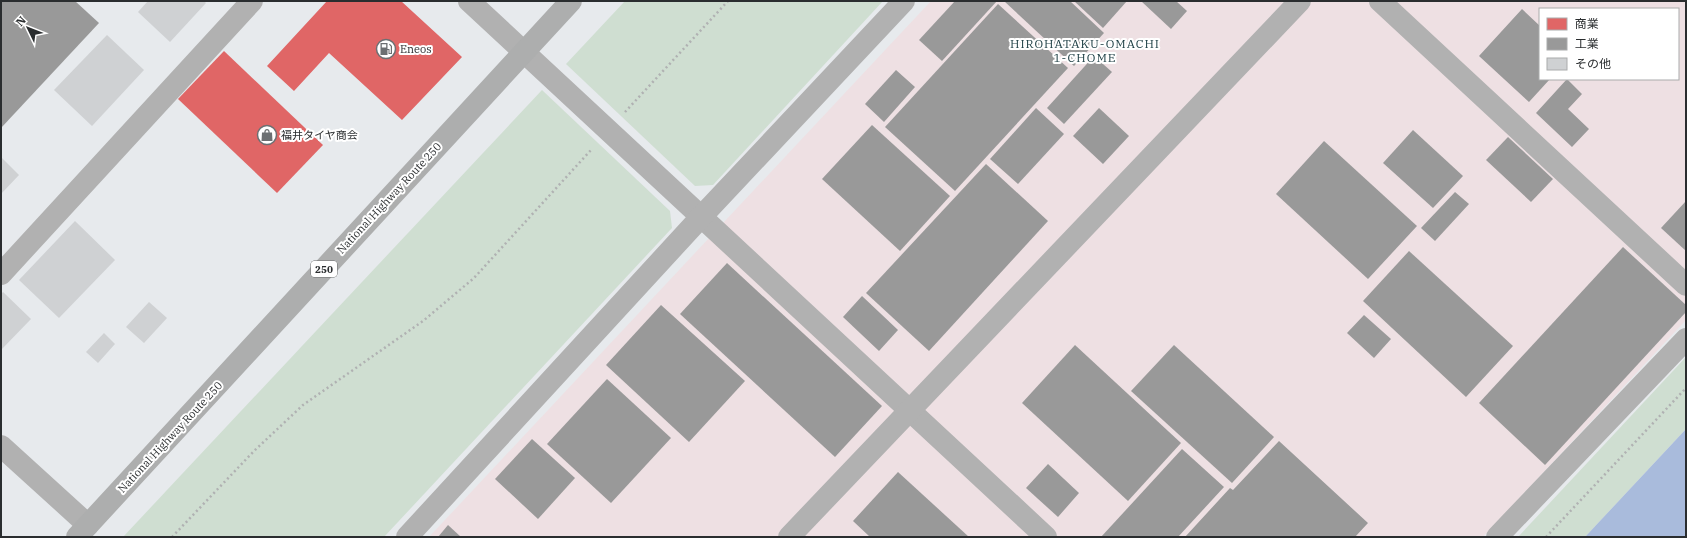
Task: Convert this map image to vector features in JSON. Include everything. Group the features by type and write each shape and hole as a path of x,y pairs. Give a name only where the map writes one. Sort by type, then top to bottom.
{"highway":[{"name":"National Highway Route 250","path":"83,531 571,1"}],"street":[{"path":"1,274 252,1"},
{"path":"469,1 1046,537"},
{"path":"407,537 701,217 904,1"},
{"path":"789,537 1300,1"},
{"path":"1380,1 1686,285"},
{"path":"1497,537 1686,339"},
{"path":"1,446 83,531"}],"path":[{"path":"172,537 254,451 303,405 423,321 474,278 728,1"},
{"path":"1546,537 1686,388"}],"shaded area":[{"path":"931,1 1686,1 1686,320 1483,537 429,537"}],"green space":[{"path":"625,1 883,1 713,185 695,186 566,64"},
{"path":"542,90 670,211 672,228 384,537 123,537"},
{"path":"1686,357 1686,429 1585,537 1518,537"}],"water":[{"path":"1686,429 1686,537 1585,537"}],"building: 商業":[{"path":"327,1 401,1 462,57 402,120 329,53 294,91 267,66"},
{"path":"224,51 323,145 277,193 178,99"}],"building: 工業":[{"path":"1,1 75,1 99,23 1,128"},
{"path":"955,1 997,1 942,61 919,40"},
{"path":"1004,1 1070,1 1104,33 1074,66"},
{"path":"1074,1 1127,1 1103,28"},
{"path":"1141,1 1176,1 1187,11 1171,29"},
{"path":"998,4 1068,68 955,191 885,127"},
{"path":"1522,9 1539,25 1539,80 1549,80 1529,102 1479,56"},
{"path":"1094,56 1112,72 1064,124 1047,108"},
{"path":"896,70 915,87 884,122 865,104"},
{"path":"1566,80 1568,80 1582,94 1568,109 1589,129 1572,147 1536,113"},
{"path":"1036,108 1064,134 1018,184 990,159"},
{"path":"1099,108 1129,136 1103,164 1073,136"},
{"path":"872,125 950,196 900,251 822,179"},
{"path":"1413,130 1463,176 1433,208 1383,163"},
{"path":"1508,137 1553,179 1531,202 1486,160"},
{"path":"1324,141 1417,226 1368,279 1276,194"},
{"path":"986,164 1048,221 929,351 866,293"},
{"path":"1455,192 1469,204 1435,241 1421,228"},
{"path":"1686,201 1686,251 1661,228"},
{"path":"1623,247 1686,305 1686,312 1545,465 1479,403"},
{"path":"1409,251 1513,346 1466,397 1363,301"},
{"path":"727,263 882,406 835,457 680,314"},
{"path":"862,296 898,330 879,351 843,317"},
{"path":"661,305 745,381 689,442 606,365"},
{"path":"1364,315 1391,339 1374,358 1347,333"},
{"path":"1075,345 1181,443 1128,501 1022,403"},
{"path":"1174,345 1274,437 1232,483 1131,391"},
{"path":"607,379 671,438 611,503 547,444"},
{"path":"532,439 575,478 538,519 495,479"},
{"path":"1279,441 1368,523 1355,537 1185,537 1230,488 1233,490"},
{"path":"1182,449 1224,487 1178,537 1101,537"},
{"path":"1048,464 1079,493 1058,517 1026,488"},
{"path":"898,472 969,537 870,537 853,521"},
{"path":"448,525 461,537 438,537"}],"building: その他":[{"path":"148,1 204,1 206,3 170,42 138,12"},
{"path":"107,35 144,70 92,126 54,90"},
{"path":"1,157 19,175 1,194"},
{"path":"75,221 115,260 59,318 19,280"},
{"path":"3,292 31,319 1,350 1,294"},
{"path":"149,302 167,318 144,343 126,327"},
{"path":"104,333 115,344 98,363 86,352"}],"place":[{"name":"Eneos","path":"386,49"},
{"name":"福井タイヤ商会","path":"267,135"}],"district":[{"name":"HIROHATAKU-OMACHI 1-CHOME","path":"1085,51"}]}
